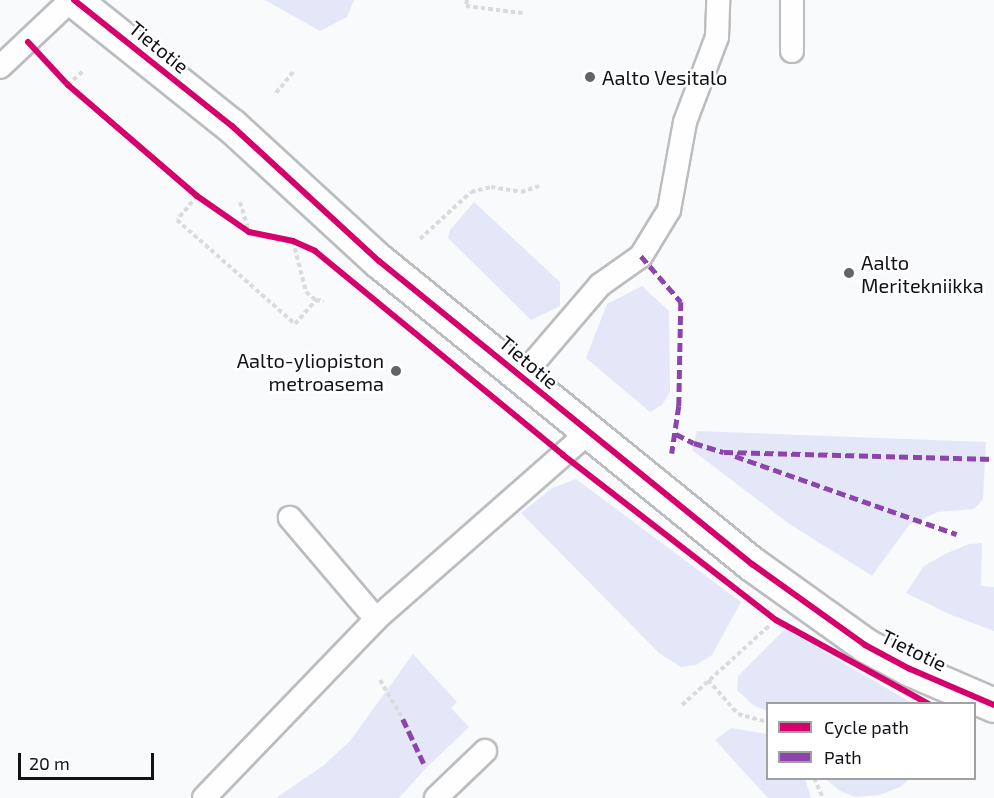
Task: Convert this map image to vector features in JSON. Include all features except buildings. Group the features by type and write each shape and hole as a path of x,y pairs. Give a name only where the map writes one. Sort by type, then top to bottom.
{"street":[{"name":"Tietotie","path":"72,0 232,126 379,261 752,564 865,645 910,669 994,705"}],"lane":[{"path":"0,67 72,0"},
{"path":"522,376 600,285 641,256 669,210 685,122 717,37 718,0"},
{"path":"792,0 792,51"},
{"path":"204,798 376,619 588,433"},
{"path":"290,518 376,619"},
{"path":"436,798 485,752"}],"path":[{"path":"467,0 465,6 523,13"},
{"path":"28,42 77,92"},
{"path":"68,85 83,71"},
{"path":"276,93 294,71"},
{"path":"420,239 471,192 491,187 521,192 539,186"},
{"path":"188,189 206,202"},
{"path":"197,196 177,220 295,324 316,300"},
{"path":"240,202 249,232"},
{"path":"240,226 249,232 260,234"},
{"path":"282,239 300,244"},
{"path":"293,241 306,292 316,300 324,302"},
{"path":"682,705 776,620"},
{"path":"380,680 403,719"},
{"path":"708,680 738,714 766,721"},
{"path":"815,780 823,798"}],"shaded area":[{"path":"265,0 354,0 347,17 320,31"},
{"path":"474,202 560,282 560,306 531,320 448,238 450,230"},
{"path":"642,286 669,311 670,392 662,405 650,412 586,358 607,304"},
{"path":"697,431 986,442 983,499 974,509 938,512 909,525 872,576 788,523 692,450"},
{"path":"576,479 741,602 712,655 696,665 681,667 659,653 521,513 552,488"},
{"path":"982,543 981,586 994,587 994,631 949,614 906,593 924,566 969,544"},
{"path":"785,629 910,702 766,702 766,711 753,705 737,690 738,676"},
{"path":"413,654 457,702 451,708 469,727 426,768 399,798 276,798 324,765 350,741"},
{"path":"731,728 766,734 766,780 805,780 811,798 768,798 715,740"},
{"path":"827,780 908,780 900,787 879,795 856,797 840,791"}],"marked path":[{"path":"641,256 681,302 679,406 672,453"},
{"path":"676,434 694,443 724,452 994,459"},
{"path":"735,456 957,534"},
{"path":"403,719 426,768"}],"cycle path":[{"path":"74,0 232,126 379,261 752,564 865,645 910,669 994,705"},
{"path":"28,42 68,85 197,196 249,232 293,241 315,251 563,455 776,620 925,702"}],"place":[{"name":"Aalto Vesitalo","path":"590,77"},
{"name":"Aalto Meritekniikka","path":"849,273"},
{"name":"Aalto-yliopiston metroasema","path":"396,371"}]}
